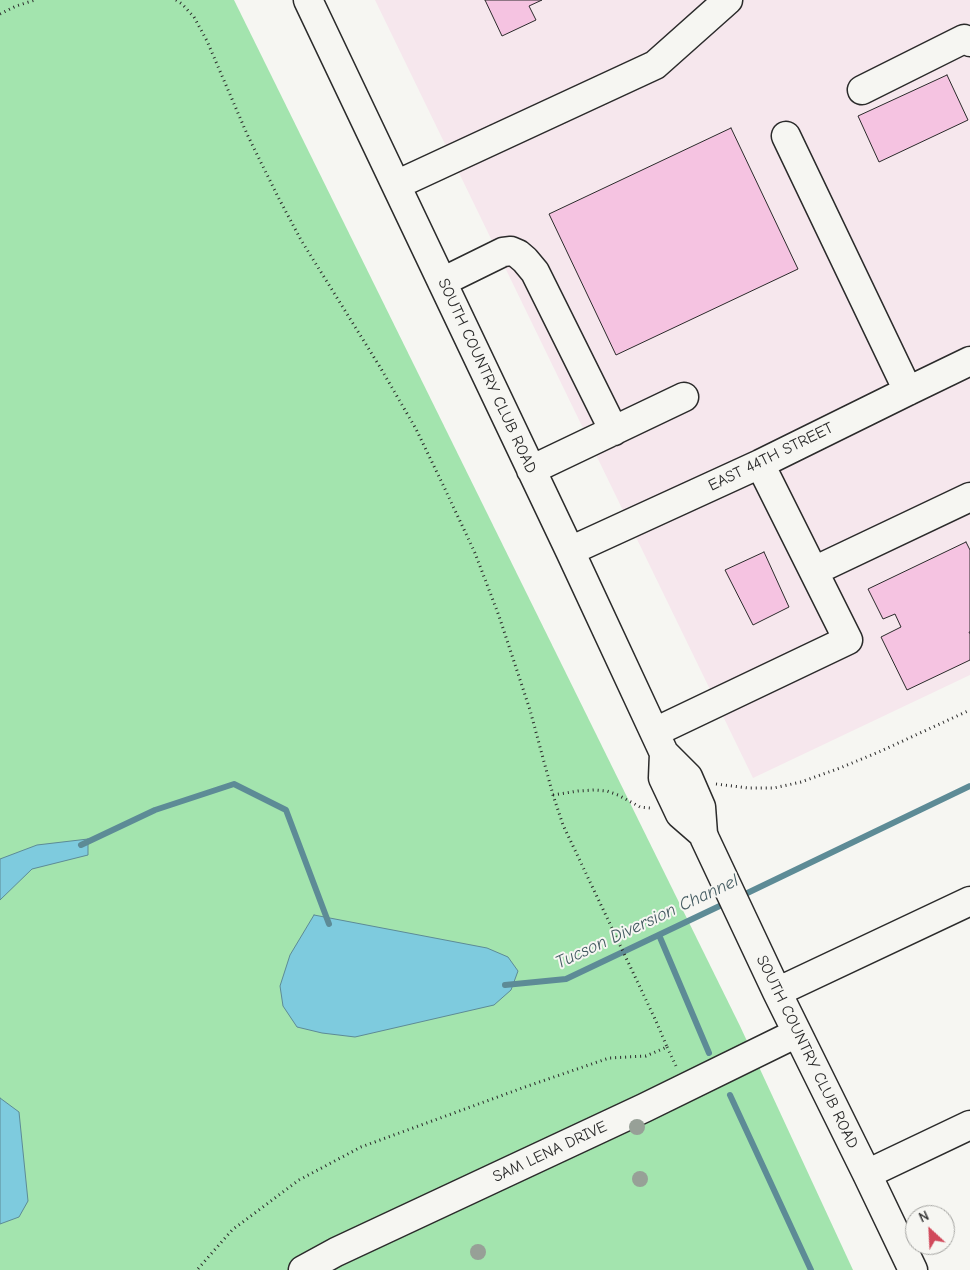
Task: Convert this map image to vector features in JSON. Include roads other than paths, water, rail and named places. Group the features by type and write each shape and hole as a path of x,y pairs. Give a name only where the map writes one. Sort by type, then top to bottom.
{"street":[{"name":"SOUTH COUNTRY CLUB ROAD","path":"308,0 660,742 663,778 680,814 704,836 797,1033 913,1270"},
{"path":"396,185 656,65 728,0"},
{"path":"862,90 964,39 970,42"},
{"path":"786,136 908,391"},
{"path":"442,282 503,252 511,251 525,260 535,272 614,431"},
{"name":"EAST 44TH STREET","path":"570,551 760,464 970,361"},
{"path":"531,470 684,397"},
{"path":"660,742 848,640 760,464"},
{"path":"814,571 970,497"},
{"path":"772,981 970,901"},
{"name":"SAM LENA DRIVE","path":"303,1270 336,1252 644,1108 797,1033"},
{"path":"867,1174 970,1125"}],"water":[{"path":"88,839 88,855 32,869 0,900 0,859 37,845"},
{"path":"314,915 487,948 508,957 518,971 511,990 494,1005 355,1037 322,1033 297,1027 283,1006 280,986 290,955"},
{"path":"0,1098 19,1112 28,1201 19,1217 0,1224"}],"waterway":[{"name":"Tucson Diversion Channel","path":"81,845 155,810 234,784 286,810 329,924"},
{"name":"Tucson Diversion Channel","path":"739,897 970,786"},
{"name":"Tucson Diversion Channel","path":"505,985 566,979 728,902"},
{"path":"659,935 709,1053"},
{"path":"730,1095 811,1270"}]}
